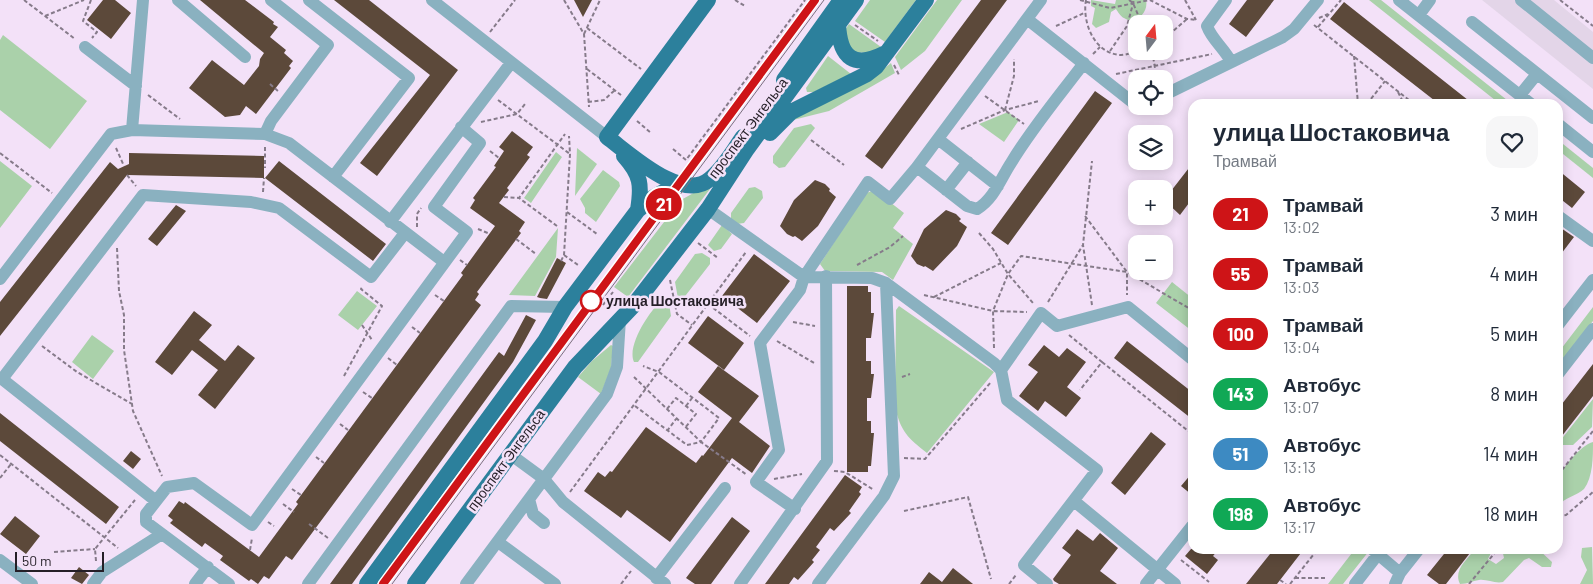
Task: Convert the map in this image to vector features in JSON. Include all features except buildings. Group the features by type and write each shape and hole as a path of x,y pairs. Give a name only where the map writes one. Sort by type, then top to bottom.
{"main road":[{"path":"608,137 708,0"},
{"name":"проспект Энгельса","path":"367,584 545,341 565,307 638,210 654,197 680,183 694,186 710,180 720,169 841,0"},
{"name":"проспект Энгельса","path":"415,584 574,367 620,319 708,208 747,149 845,23 856,0"},
{"name":"проспект Энгельса","path":"731,175 782,119 867,74 888,52 926,0"},
{"path":"845,23 841,45 850,58 860,62 867,61 888,52"},
{"path":"608,137 661,177 680,183"},
{"path":"608,137 632,165 639,178 642,189 638,210"}],"street":[{"path":"132,130 143,0"},
{"path":"178,0 245,57"},
{"path":"265,134 271,122 328,45 271,0"},
{"path":"309,0 409,78 333,177"},
{"path":"432,0 608,137"},
{"path":"795,509 756,482 779,450 763,339 800,290 804,277 868,182 890,199 917,167 1041,0"},
{"path":"1226,0 1207,26 1210,35 1228,57"},
{"path":"1173,90 1228,57 1283,37 1294,29 1318,0"},
{"path":"1399,0 1525,99"},
{"path":"1419,16 1430,0"},
{"path":"1522,0 1593,58"},
{"path":"1026,19 1128,99"},
{"path":"1472,22 1593,118"},
{"path":"85,47 136,86"},
{"path":"392,222 461,127 512,63"},
{"path":"917,167 967,206 977,209 998,186 1010,163 1084,63"},
{"path":"1520,95 1537,74"},
{"path":"229,584 146,522 146,514 167,487 194,483 252,525 466,232 434,207 480,143 461,127"},
{"path":"1563,128 1593,152"},
{"path":"0,279 111,134 132,130 265,134 289,143 444,262"},
{"path":"938,139 998,186"},
{"path":"946,190 968,162"},
{"path":"156,501 2,379 143,195 251,202 279,208 371,277 405,233"},
{"path":"708,208 804,277 872,278 886,283 997,367 1007,400 1097,470 1024,565 1047,584"},
{"path":"1563,220 1593,241"},
{"path":"740,584 795,509 827,461 826,276"},
{"path":"1563,319 1593,280"},
{"path":"818,584 884,496 894,476 886,283"},
{"path":"308,584 511,306 565,307"},
{"path":"997,367 1041,313 1057,326 1128,307 1188,356"},
{"path":"466,584 607,394 617,367 620,319"},
{"path":"1563,368 1593,329"},
{"path":"510,454 544,479 563,502 661,581 725,488"},
{"path":"530,499 533,514 544,523"},
{"path":"1074,501 1175,584"},
{"path":"1146,584 1188,531"},
{"path":"95,581 102,572 162,534"},
{"path":"498,542 555,584"},
{"path":"1355,584 1375,554"},
{"path":"1379,554 1397,578 1415,554"},
{"path":"0,561 32,584"},
{"path":"195,584 208,567"}],"path":[{"path":"24,0 85,47"},
{"path":"44,16 84,0"},
{"path":"91,0 83,21 97,32"},
{"path":"490,32 515,0"},
{"path":"564,0 584,34 589,109"},
{"path":"584,34 600,0"},
{"path":"736,0 744,6"},
{"path":"673,149 686,160 805,0"},
{"path":"1080,0 1110,8 1150,0 1187,19 1196,20 1185,0"},
{"path":"1129,0 1134,2 1139,15"},
{"path":"1318,27 1340,0"},
{"path":"1560,0 1593,26"},
{"path":"1086,1 1084,14 1090,32 1100,47 1120,55 1128,53"},
{"path":"1110,52 1127,26 1134,2"},
{"path":"1043,32 1084,14"},
{"path":"1305,17 1408,99"},
{"path":"1173,31 1187,19"},
{"path":"845,23 888,52 899,75"},
{"path":"587,28 644,72"},
{"path":"1005,110 1014,76 1012,61 1017,54"},
{"path":"1354,56 1358,99"},
{"path":"1101,77 1155,66 1228,57"},
{"path":"1154,60 1156,70"},
{"path":"586,69 625,98"},
{"path":"1371,99 1385,81"},
{"path":"136,86 198,133"},
{"path":"975,89 1034,131"},
{"path":"588,102 604,100 611,96 615,90"},
{"path":"1397,90 1402,99"},
{"path":"488,93 570,154"},
{"path":"938,139 1005,110 1060,95"},
{"path":"461,127 517,114 525,104"},
{"path":"111,134 124,166"},
{"path":"265,134 265,168"},
{"path":"519,198 565,134"},
{"path":"561,260 564,255 567,212 569,136"},
{"path":"811,140 844,165"},
{"path":"0,153 60,200"},
{"path":"1092,161 1083,245 1093,317"},
{"path":"504,197 519,198 557,226"},
{"path":"392,222 434,207"},
{"path":"567,212 596,234"},
{"path":"1085,216 1127,272 1128,307"},
{"path":"475,227 490,234"},
{"path":"979,233 993,249 1008,274 1041,313"},
{"path":"841,277 849,269 890,247 903,236"},
{"path":"516,239 536,254"},
{"path":"698,243 718,258"},
{"path":"117,244 118,291 124,315 124,350 132,404 167,487"},
{"path":"1041,313 1083,245"},
{"path":"563,502 635,406 746,251"},
{"path":"564,255 580,267"},
{"path":"893,458 925,459 997,367 993,311 1008,274 1021,256 1127,272 1188,308"},
{"path":"934,296 1001,263"},
{"path":"354,385 344,377 382,306 361,289 371,277"},
{"path":"670,280 677,314 692,325"},
{"path":"603,305 613,292"},
{"path":"899,292 934,296 993,311 1041,313"},
{"path":"708,304 763,339 827,370"},
{"path":"778,319 826,328"},
{"path":"362,325 379,350"},
{"path":"1057,326 1188,431"},
{"path":"33,339 77,372 132,404"},
{"path":"1080,390 1102,362"},
{"path":"635,406 687,445 701,442 719,418 659,372 643,366"},
{"path":"634,377 647,388 685,429 756,482"},
{"path":"686,406 692,397"},
{"path":"667,410 676,398 696,414 685,429"},
{"path":"667,431 676,419"},
{"path":"1563,469 1593,431"},
{"path":"0,455 128,555"},
{"path":"0,478 11,464"},
{"path":"95,581 95,549 143,491"},
{"path":"1563,515 1566,515 1593,492"},
{"path":"904,511 968,497 990,579"},
{"path":"310,524 337,544"},
{"path":"250,550 253,530"},
{"path":"54,552 95,549"},
{"path":"1171,552 1209,582"},
{"path":"1290,584 1314,554"},
{"path":"1469,584 1494,554"},
{"path":"621,584 637,563"},
{"path":"1295,578 1327,578"},
{"path":"1280,580 1286,584"}],"shaded area":[{"path":"1482,0 1554,0 1593,32 1593,89"}],"green space":[{"path":"870,0 916,0 885,42 855,21"},
{"path":"937,0 962,0 925,51 901,70 895,57"},
{"path":"1091,0 1115,4 1116,0 1146,0 1146,9 1142,15 1128,15 1128,20 1121,16 1116,9 1111,12 1109,22 1096,28 1092,24 1095,8 1091,6"},
{"path":"1369,0 1381,0 1506,99 1494,99"},
{"path":"849,24 881,47 878,52 851,53 845,30"},
{"path":"3,35 87,101 50,149 0,110 0,40"},
{"path":"828,56 851,74 814,92 807,92 806,88"},
{"path":"891,63 895,73 829,111 785,122 881,71"},
{"path":"1008,112 1019,120 1004,142 979,124"},
{"path":"811,124 815,128 785,167 779,168 773,163 773,156 794,128"},
{"path":"1563,144 1593,168 1593,178 1563,154"},
{"path":"577,148 597,164 575,196"},
{"path":"556,152 562,157 531,203 524,198"},
{"path":"0,161 32,186 0,228"},
{"path":"603,170 619,182 620,186 596,222 585,213 585,208 580,199"},
{"path":"706,186 710,189 628,297 614,287 681,200"},
{"path":"755,187 762,191 763,198 744,223 737,224 731,220 731,213 749,188"},
{"path":"877,192 904,213 893,228 913,244 893,280 882,272 825,271 820,264 866,193"},
{"path":"722,225 732,234 721,249 714,251 708,245"},
{"path":"558,228 556,257 535,296 509,295"},
{"path":"702,253 710,258 710,264 679,304 675,282 695,254"},
{"path":"1172,282 1188,295 1188,328 1156,303"},
{"path":"357,291 377,306 358,330 338,315"},
{"path":"665,297 668,297 671,316 638,362 634,362 634,346 637,337 647,317"},
{"path":"899,306 994,372 927,453 906,434 895,407 896,310"},
{"path":"1593,307 1593,321 1563,360 1563,346"},
{"path":"92,335 114,351 93,379 72,362"},
{"path":"611,345 613,346 611,368 601,394 578,377 592,361"},
{"path":"1593,399 1592,427 1573,445 1563,445 1563,437"},
{"path":"1593,442 1592,467 1587,484 1584,489 1563,502 1563,470 1577,453"},
{"path":"1592,547 1593,584 1580,584 1587,570 1581,557 1582,548"},
{"path":"1351,554 1367,554 1343,584 1328,584"},
{"path":"1471,554 1490,554 1488,559 1496,564 1504,558 1503,554 1543,554 1552,562 1551,567 1542,567 1529,558 1524,560 1503,582 1479,580 1460,584 1458,574"}],"tram line":[{"name":"21","path":"383,584 603,284 815,0"},
{"path":"392,584 824,0"}],"place":[{"name":"улица Шостаковича","path":"591,301"}]}
